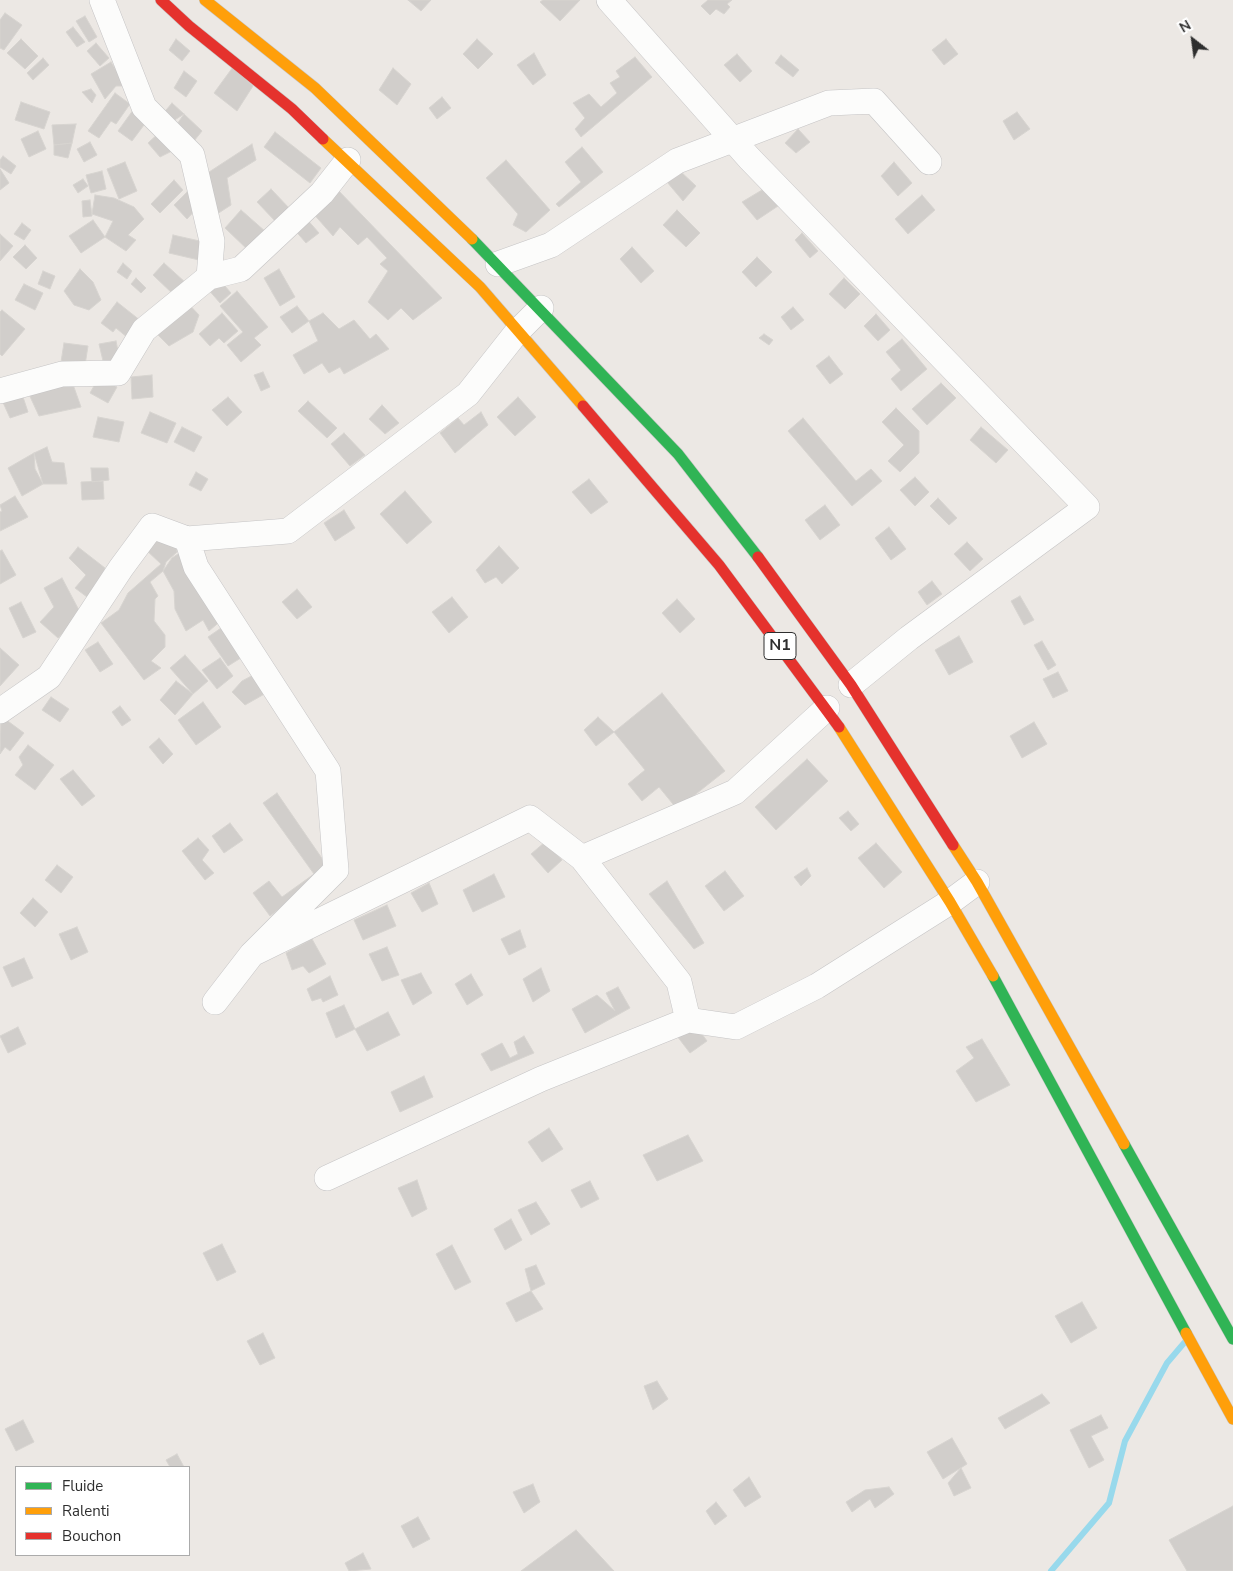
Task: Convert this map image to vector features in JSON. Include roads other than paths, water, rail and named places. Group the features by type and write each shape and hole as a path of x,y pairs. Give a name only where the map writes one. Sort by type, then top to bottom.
{"main road":[{"name":"N1","path":"161,0 189,26 292,109 480,287 517,332 637,467 719,565 827,708 950,902 1013,1012 1233,1419"},
{"name":"N1","path":"205,0 315,88 498,264 678,454 731,520 851,684 977,882 1233,1339"}],"street":[{"path":"102,0 144,107 192,155 212,242 209,276"},
{"path":"609,0 733,140 1087,507 909,638 851,684"},
{"path":"498,264 551,245 677,161 829,102 874,101 929,162"},
{"path":"0,391 62,374 118,373 144,330 209,276 241,269 322,193 348,160"},
{"path":"0,711 49,677 121,568 152,526 187,539 288,531 468,394 517,332 541,308"},
{"path":"187,539 196,567 328,771 336,870 252,954 215,1002"},
{"path":"582,858 735,792 827,708"},
{"path":"252,954 530,818 582,858 678,982 688,1020"},
{"path":"327,1178 541,1079 688,1020 736,1027 817,986 950,902 977,882"}],"waterway":[{"path":"1051,1571 1109,1503 1125,1441 1167,1363 1184,1343"}]}
